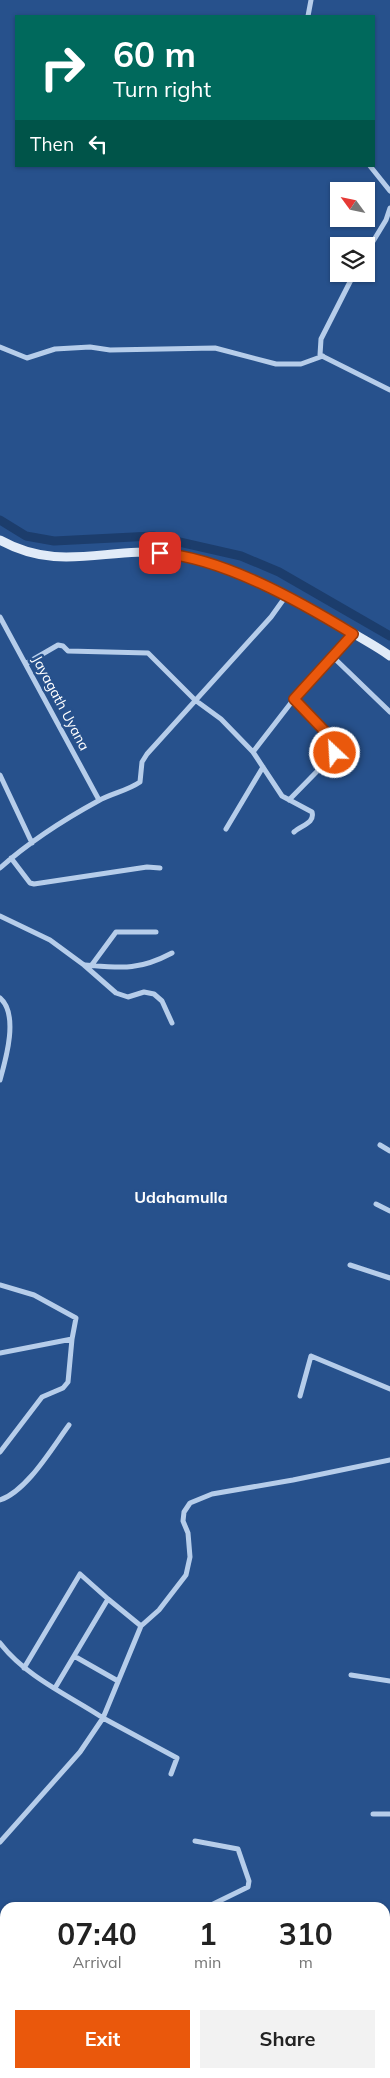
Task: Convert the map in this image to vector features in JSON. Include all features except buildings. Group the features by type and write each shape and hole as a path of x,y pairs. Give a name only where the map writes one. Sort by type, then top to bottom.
{"main road":[{"path":"0,540 18,550 39,555 75,558 148,552 171,554 231,570 312,609 390,656"}],"street":[{"path":"308,15 311,0"},
{"path":"371,167 390,191"},
{"path":"375,238 386,220 390,208"},
{"path":"350,282 321,339 320,355 390,390"},
{"path":"0,347 26,358 56,349 90,347 110,350 215,348 276,364 301,364 323,356"},
{"path":"0,868 32,843 100,800 128,790 140,782 142,762 147,754 271,617 286,596"},
{"name":"Jayagath Uyana","path":"0,617 27,663 100,800"},
{"path":"253,752 294,699 353,634"},
{"path":"27,663 58,645 63,646 68,651 148,654 195,700 220,719 253,752 282,796 312,812 313,817 311,821 294,832"},
{"path":"332,656 390,712"},
{"path":"289,800 335,753 337,748 336,743 294,699"},
{"path":"226,829 263,767"},
{"path":"0,776 32,843"},
{"path":"11,858 30,883 34,884 148,867 160,868"},
{"path":"0,916 50,940 84,965 116,993 128,997 144,992 154,994 162,1001 172,1023"},
{"path":"91,966 116,932 156,932"},
{"path":"84,965 125,968 139,967 172,953"},
{"path":"0,998 10,1014 10,1032 0,1080"},
{"path":"380,1145 390,1151"},
{"path":"376,1204 390,1211"},
{"path":"350,1265 390,1278"},
{"path":"0,1285 34,1295 76,1318 68,1382 63,1388 42,1397 0,1452"},
{"path":"0,1354 72,1339"},
{"path":"300,1396 311,1356 390,1389"},
{"path":"0,1500 10,1497 26,1480 69,1425"},
{"path":"0,1842 80,1752 103,1718 141,1626 159,1610 186,1575 190,1557 184,1512 190,1504 212,1494 390,1460"},
{"path":"24,1668 80,1574 141,1626"},
{"path":"55,1688 108,1599"},
{"path":"0,1643 11,1657 24,1668 103,1718 177,1758 171,1774"},
{"path":"74,1656 118,1681"},
{"path":"351,1675 390,1681"},
{"path":"373,1814 390,1814"},
{"path":"195,1840 238,1849 249,1881 248,1887 217,1902"}],"waterway":[{"path":"0,520 26,536 54,541 153,536 241,556 279,572 390,636"}],"district":[{"name":"Udahamulla","path":"181,1197"}],"route":[{"path":"160,553 171,554 231,570 312,609 353,634 294,699 336,743 335,753"}]}
